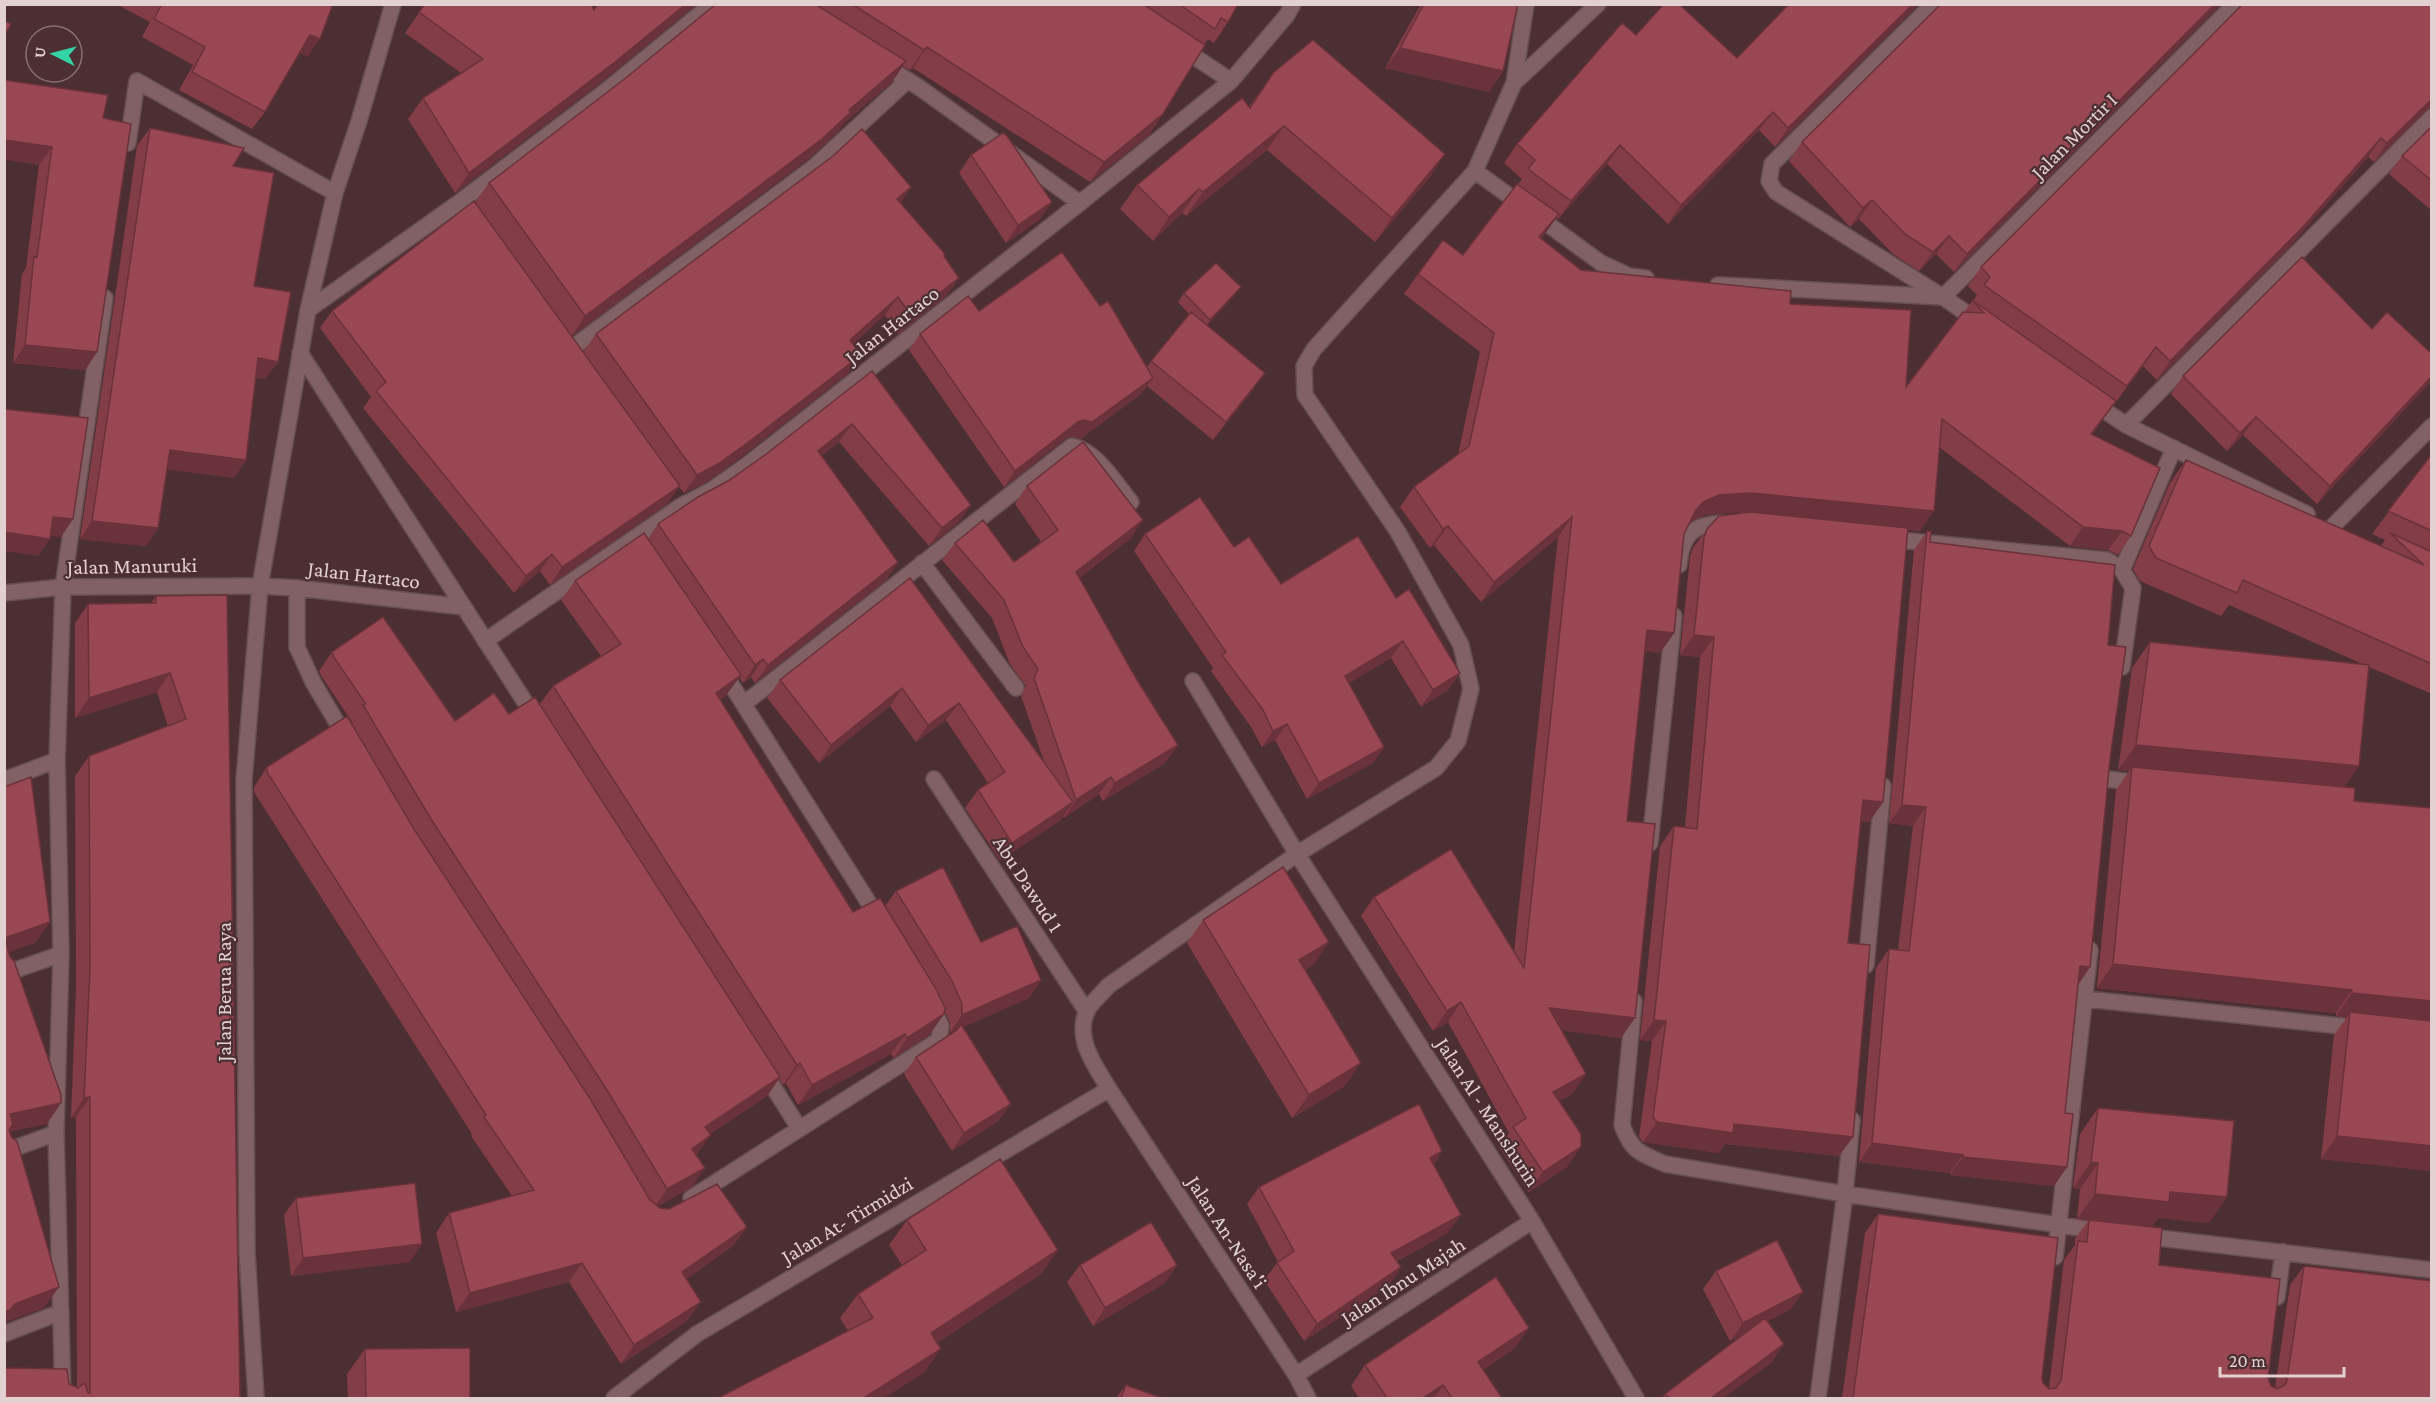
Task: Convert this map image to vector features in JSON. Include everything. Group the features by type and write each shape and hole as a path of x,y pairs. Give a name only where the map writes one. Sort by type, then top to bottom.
{"street":[{"name":"Jalan Berua Raya","path":"256,1398 247,1252 244,780 260,586 308,310 335,193 359,121 393,4"},
{"path":"308,310 464,206 712,4"},
{"name":"Jalan Hartaco","path":"485,641 635,544 678,501 710,491 747,465 1080,203 1232,81 1287,15 1293,4"},
{"path":"1087,1012 1108,986 1297,854 1436,768 1458,741 1471,689 1461,645 1398,532 1305,395 1304,366 1314,349 1475,171 1514,83 1526,4"},
{"path":"1514,83 1598,4"},
{"path":"1933,4 1772,165 1769,181 1776,192 1943,297 1991,331"},
{"name":"Jalan Mortir I","path":"1943,297 2235,4"},
{"path":"1163,37 1232,81"},
{"path":"867,55 908,80 1080,203"},
{"path":"568,351 814,167 908,80"},
{"path":"125,164 136,81 335,193"},
{"path":"2126,425 2432,117"},
{"path":"1475,171 1600,263 1629,276 1661,280"},
{"path":"63,1398 56,1132 61,954 57,760 63,587 108,281"},
{"path":"1703,284 1943,297"},
{"path":"300,353 543,730"},
{"path":"2078,392 2126,425 2352,536"},
{"path":"2332,527 2432,426"},
{"path":"745,704 1071,446 1082,448 1091,454 1131,502"},
{"path":"2122,570 2174,448"},
{"path":"1677,579 1680,555 1686,538 1695,528 1711,523 1748,524"},
{"path":"1871,537 1904,547 2108,560 2122,570 2133,588 2121,678"},
{"path":"922,563 1016,688"},
{"name":"Jalan Hartaco","path":"260,586 297,588 464,608"},
{"name":"Jalan Manuruki","path":"4,593 63,587 260,586"},
{"path":"297,588 297,647 313,682 351,747"},
{"path":"1648,864 1675,603"},
{"path":"712,655 888,934"},
{"name":"Jalan Al - Manshurin","path":"1193,681 1297,854 1532,1221 1636,1398"},
{"path":"4,780 57,760"},
{"path":"1865,975 1884,776"},
{"name":"Abu Dawud 1","path":"934,779 1087,1012"},
{"path":"2107,780 2154,784"},
{"path":"2053,1272 2092,930"},
{"path":"4,974 61,954"},
{"path":"1636,982 1622,1125 1629,1143 1640,1153 1665,1164 2059,1227 2432,1270"},
{"path":"680,1204 939,1040 941,1026 925,994"},
{"path":"2085,999 2372,1030"},
{"name":"Jalan An-Nasa'i","path":"1087,1012 1083,1030 1086,1050 1109,1089 1296,1375 1308,1398"},
{"path":"755,1059 800,1128"},
{"name":"Jalan At- Tirmidzi","path":"614,1398 697,1334 1109,1089"},
{"path":"1818,1398 1845,1194 1853,1104"},
{"path":"4,1152 56,1132"},
{"name":"Jalan Ibnu Majah","path":"1296,1375 1532,1221"},
{"path":"2276,1308 2283,1252"},
{"path":"4,1334 61,1312"}],"building":[{"path":"162,4 333,4 320,39 310,35 265,112 192,72 205,47 154,19"},
{"path":"425,4 591,4 594,10 598,4 686,4 615,62 469,173 423,98 483,59 419,12"},
{"path":"716,4 815,4 906,61 849,110 851,112 822,139 585,316 489,183 627,77"},
{"path":"852,4 1143,4 1205,45 1163,114 1104,162 927,47 924,50"},
{"path":"1179,4 1238,4 1228,22 1221,18 1215,29"},
{"path":"1424,4 1518,4 1503,71 1400,48"},
{"path":"1664,4 1679,4 1737,58 1789,4 1913,4 1788,128 1773,112 1681,205 1620,145 1571,201 1528,169 1535,160 1517,144 1622,23 1636,35"},
{"path":"1941,4 2215,4 1967,254 1949,236 1933,252 1906,235 1872,200 1863,208 1802,142"},
{"path":"2243,4 2432,4 2432,99 2387,143 2381,138 2302,228 2170,361 2156,347 2127,386 1984,285 1990,277 1981,267"},
{"path":"4,20 11,24 4,36"},
{"path":"1313,40 1445,154 1392,218 1284,126 1203,192 1199,189 1169,217 1137,185 1242,98 1250,108 1274,72"},
{"path":"4,80 108,95 103,118 131,124 97,352 25,345 34,256 37,257 52,147 4,140"},
{"path":"2432,126 2432,181 2402,156"},
{"path":"150,128 244,148 233,166 274,173 254,286 291,292 278,362 258,358 246,460 170,450 158,528 92,521"},
{"path":"862,129 911,187 897,199 945,254 944,256 959,278 911,315 898,297 850,340 861,355 754,438 718,464 697,475 596,334 833,156"},
{"path":"1003,133 1052,202 1018,225 971,155"},
{"path":"1517,184 1559,214 1539,237 1581,270 1791,291 1790,304 1911,310 1906,387 1963,312 1984,313 1972,300 2116,401 2091,434 2160,468 2131,536 2122,531 2083,527 1942,419 1934,511 1751,493 1719,495 1703,502 1696,510 1684,534 1674,633 1647,630 1627,821 1655,824 1635,1018 1549,1008 1586,1074 1553,1092 1581,1134 1581,1147 1543,1172 1513,1127 1526,1118 1461,1002 1447,1011 1374,897 1451,849 1524,968 1572,517 1494,582 1448,526 1443,529 1414,487 1469,446 1494,333 1418,274 1443,240 1463,255"},
{"path":"474,201 680,486 562,567 552,554 526,576 376,391 386,382 332,311"},
{"path":"1062,252 1100,306 1108,301 1153,378 1092,422 1083,420 1078,422 1015,471 920,334 968,296 979,311"},
{"path":"2302,257 2372,329 2387,312 2432,354 2432,376 2330,486 2256,417 2240,433 2183,376"},
{"path":"1216,263 1241,287 1210,320 1184,293"},
{"path":"1191,312 1265,373 1226,422 1151,361"},
{"path":"872,371 971,505 942,528 852,424 818,451 898,562 768,665 763,659 755,665 658,524 765,455"},
{"path":"4,409 88,418 73,519 53,517 50,539 4,532"},
{"path":"1083,442 1143,520 1076,572 1137,680 1178,745 1115,783 1111,777 1076,800 1034,678 1038,669 1023,647 1004,600 955,543 983,520 1014,562 1058,530 1027,486"},
{"path":"2432,454 2432,531 2388,511"},
{"path":"2186,460 2424,565 2390,533 2432,552 2432,664 2243,580 2237,593 2156,558 2149,546"},
{"path":"1200,497 1234,547 1249,537 1281,584 1358,536 1396,598 1409,589 1460,673 1433,690 1403,641 1345,676 1384,747 1319,783 1287,724 1273,731 1263,710 1222,655 1226,652 1145,534"},
{"path":"1751,512 1908,528 1883,802 1863,800 1848,943 1870,945 1853,1137 1734,1124 1733,1133 1657,1122 1653,1117 1666,1021 1654,1020 1674,826 1697,829 1714,637 1694,635 1704,537 1707,529 1719,516"},
{"path":"1927,531 1931,532 1930,542 2115,565 2108,645 2126,647 2110,759 2090,967 2080,966 2065,1113 2073,1114 2067,1167 1963,1157 1963,1155 1872,1143 1889,949 1909,951 1926,807 1902,805"},
{"path":"644,533 741,675 716,693 853,912 880,898 936,989 945,1008 944,1014 907,1038 905,1034 812,1085 800,1063 797,1065 553,686 621,644 575,581"},
{"path":"910,578 1073,802 1012,843 978,790 1005,772 959,703 928,725 902,688 831,745 780,680"},
{"path":"227,595 240,1398 4,1398 4,1368 67,1369 69,1384 78,1388 85,1383 90,1393 90,1097 84,1098 90,968 89,756 186,719 170,673 89,698 88,604 156,603 156,596"},
{"path":"383,617 455,721 494,693 509,714 535,697 780,1077 705,1127 711,1135 692,1149 705,1168 667,1189 605,1087 431,819 363,705 366,704 335,659 332,652"},
{"path":"2150,642 2369,665 2359,766 2136,745"},
{"path":"347,716 414,829 589,1097 650,1200 660,1208 669,1209 717,1184 747,1227 682,1272 701,1302 634,1345 582,1263 470,1293 449,1213 534,1190 484,1117 486,1115 267,772 267,767"},
{"path":"2132,767 2355,788 2354,801 2432,808 2432,1001 2113,964"},
{"path":"31,777 50,922 5,938 61,1095 61,1103 10,1114 13,1124 9,1130 12,1138 17,1141 59,1287 15,1304 10,1310 4,1312 4,787"},
{"path":"943,867 981,942 1017,926 1041,980 962,1015 962,1004 952,981 896,891"},
{"path":"1283,867 1329,942 1299,960 1361,1063 1309,1095 1203,920"},
{"path":"2350,1012 2432,1021 2432,1146 2337,1136"},
{"path":"961,1024 1011,1104 964,1133 916,1057 957,1030"},
{"path":"1419,1104 1442,1151 1430,1158 1461,1215 1391,1253 1401,1267 1317,1324 1277,1263 1294,1251 1259,1187"},
{"path":"2098,1108 2234,1121 2227,1197 2170,1192 2169,1202 2095,1194 2098,1163 2091,1162"},
{"path":"1000,1159 1058,1250 931,1333 941,1349 864,1398 718,1398 873,1318 858,1294 926,1250 907,1220"},
{"path":"415,1183 422,1244 303,1258 296,1198"},
{"path":"1878,1214 2058,1238 2042,1378 2043,1383 2049,1389 2056,1388 2061,1380 2078,1241 2087,1242 2089,1220 2162,1228 2159,1265 2280,1279 2268,1378 2271,1386 2277,1389 2285,1385 2287,1380 2304,1266 2432,1281 2432,1398 1853,1398"},
{"path":"1151,1222 1177,1265 1105,1308 1080,1265"},
{"path":"1777,1240 1803,1292 1743,1323 1716,1271"},
{"path":"1496,1277 1529,1328 1478,1362 1502,1398 1452,1398 1443,1385 1423,1398 1387,1398 1365,1365"},
{"path":"1765,1318 1784,1344 1711,1398 1669,1398 1665,1394"},
{"path":"470,1348 470,1398 366,1398 365,1349"},
{"path":"1126,1385 1162,1398 1121,1398"}]}
